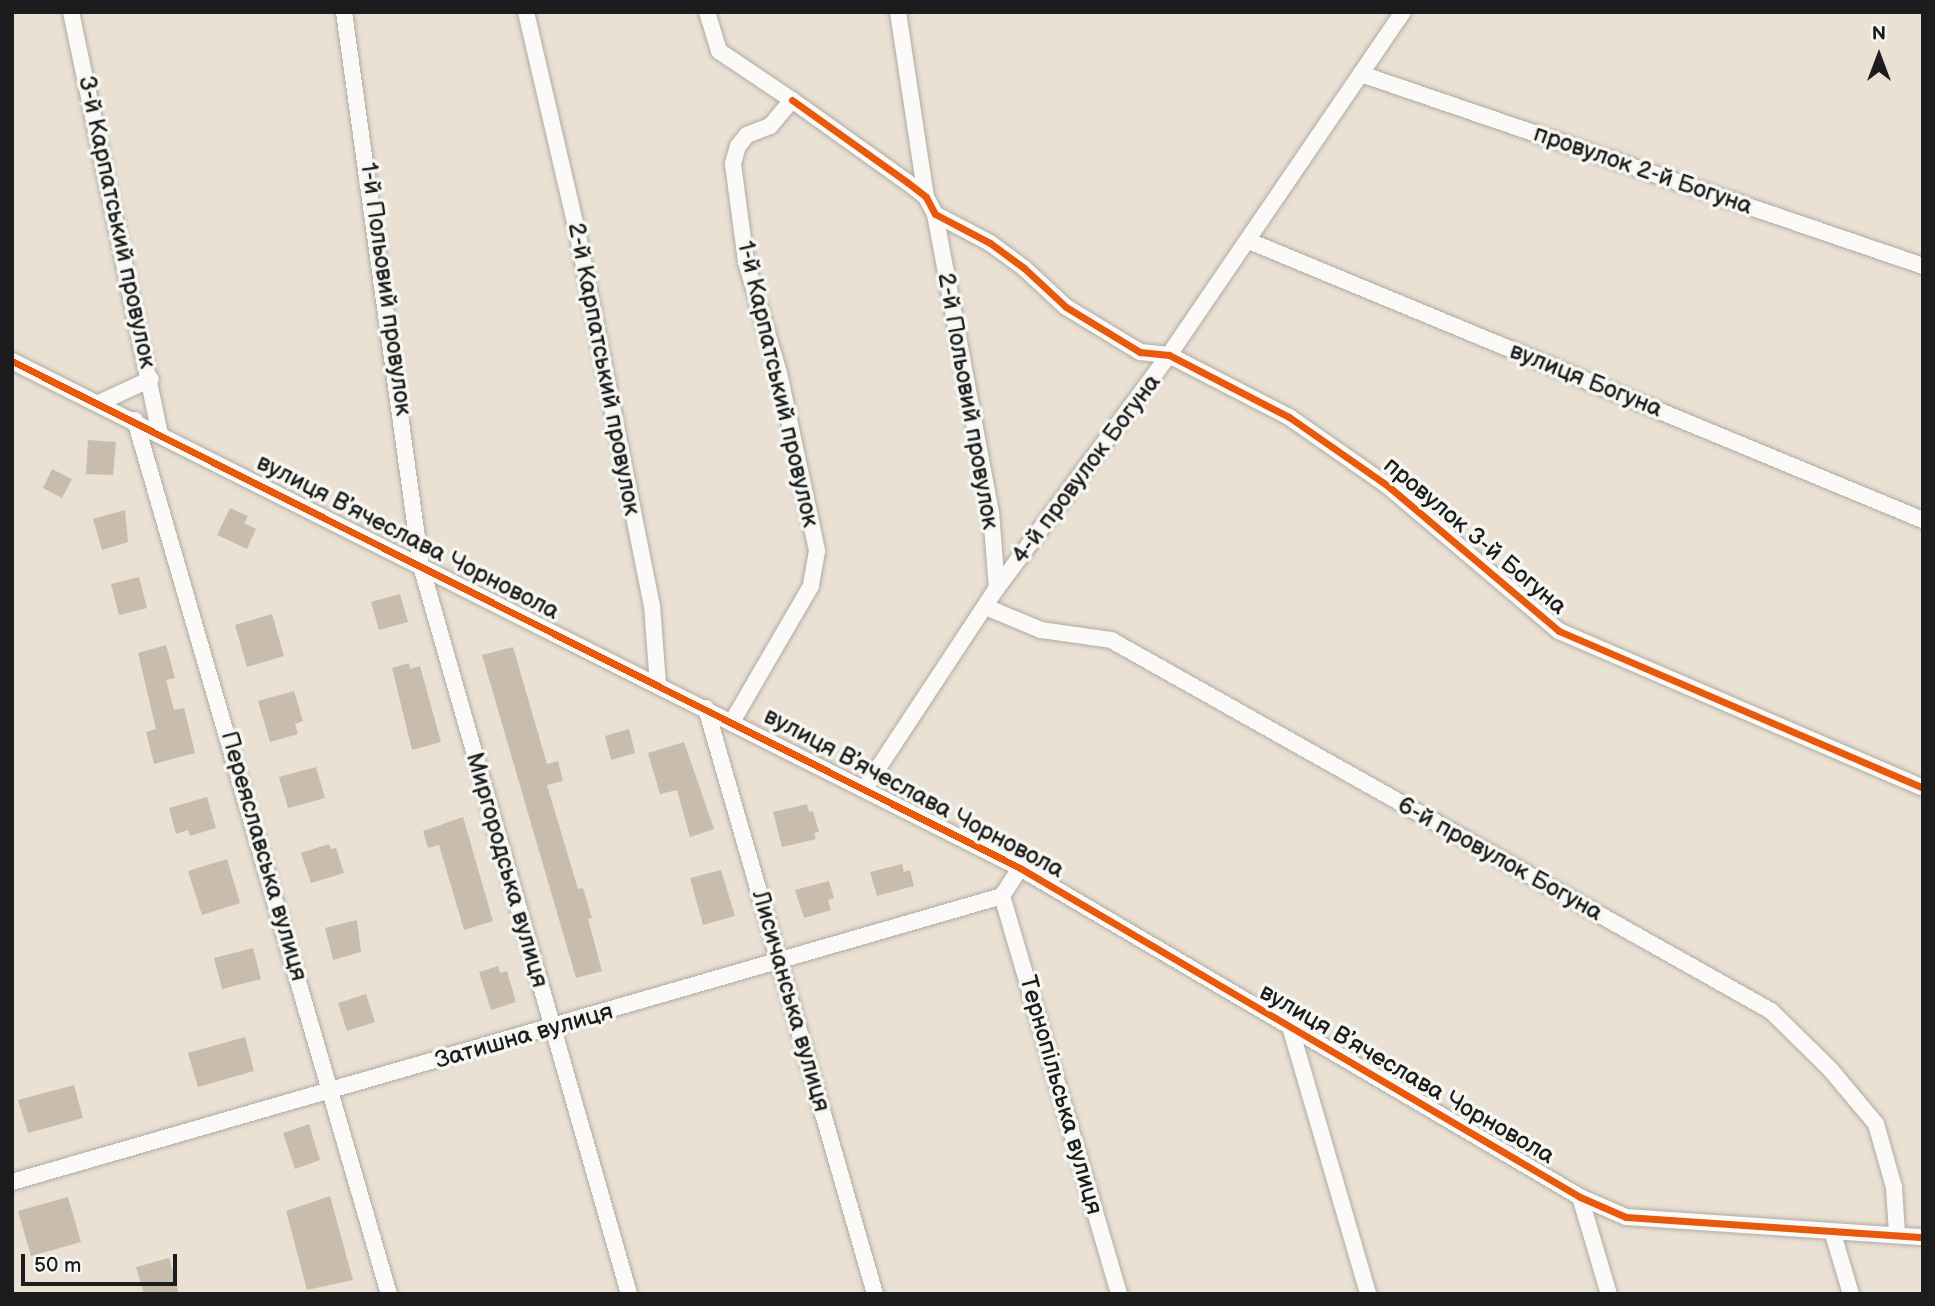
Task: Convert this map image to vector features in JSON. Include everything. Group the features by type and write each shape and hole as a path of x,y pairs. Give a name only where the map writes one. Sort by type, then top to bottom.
{"street":[{"name":"3-й Карпатський провулок","path":"71,12 151,379 160,433"},
{"name":"1-й Польовий провулок","path":"344,12 421,566"},
{"name":"2-й Карпатський провулок","path":"526,12 578,230 652,605 658,684"},
{"path":"707,12 719,51 926,197"},
{"path":"898,12 926,197"},
{"name":"4-й провулок Богуна","path":"864,788 997,588 1170,355 1364,75 1404,12"},
{"name":"провулок 2-й Богуна","path":"1364,75 1920,259"},
{"name":"1-й Карпатський провулок","path":"733,720 817,568 813,530 779,373 746,262 733,164 738,146 747,135 771,126 792,100"},
{"name":"2-й Польовий провулок","path":"926,197 935,214 991,512 997,588"},
{"name":"провулок 3-й Богуна","path":"935,214 990,243 1066,307 1140,352 1170,355 1289,417 1388,486 1559,631 1923,788"},
{"name":"вулиця Богуна","path":"1249,241 1923,520"},
{"name":"вулиця Вʼячеслава Чорновола","path":"12,361 733,720 1020,867 1291,1030 1580,1197 1626,1217 1833,1234 1897,1234 1923,1237"},
{"path":"99,403 151,379"},
{"name":"Переяславська вулиця","path":"135,420 333,1092 389,1294"},
{"name":"Миргородська вулиця","path":"421,566 629,1294"},
{"name":"6-й провулок Богуна","path":"986,607 1041,630 1111,640 1771,1011 1830,1069 1876,1124 1894,1187 1897,1234"},
{"name":"Лисичанська вулиця","path":"706,708 875,1294"},
{"path":"1002,896 1020,867"},
{"name":"Затишна вулиця","path":"12,1182 333,1092 1002,896"},
{"name":"Тернопільська вулиця","path":"1002,896 1119,1294"},
{"path":"1291,1030 1368,1294"},
{"path":"1580,1197 1609,1294"},
{"path":"1833,1234 1851,1294"}],"building":[{"path":"88,440 116,442 113,475 86,474"},
{"path":"52,469 72,479 62,498 43,488"},
{"path":"230,508 248,516 244,523 256,529 247,549 217,535"},
{"path":"125,510 128,542 102,550 93,519"},
{"path":"139,577 147,608 119,615 111,584"},
{"path":"400,594 408,622 379,630 371,602"},
{"path":"272,614 284,656 247,667 235,625"},
{"path":"166,645 175,678 166,680 174,710 184,708 195,753 154,764 146,732 156,729 138,653"},
{"path":"513,647 547,764 558,761 563,781 547,785 578,889 583,888 592,918 588,919 602,971 576,978 482,655"},
{"path":"409,663 410,669 420,666 441,742 412,750 392,668"},
{"path":"294,691 303,721 295,724 298,734 270,742 258,701"},
{"path":"629,729 635,753 611,760 605,736"},
{"path":"684,742 714,829 690,837 677,790 660,794 648,753"},
{"path":"316,767 325,798 288,808 279,777"},
{"path":"207,797 216,828 190,836 188,830 176,834 169,808"},
{"path":"807,804 809,812 813,811 819,832 814,833 816,839 782,847 773,812"},
{"path":"463,817 493,921 464,930 439,845 428,848 423,831"},
{"path":"329,844 331,849 336,848 344,873 311,883 301,853"},
{"path":"227,859 240,903 202,915 188,871"},
{"path":"902,864 904,872 910,870 914,886 877,896 870,872"},
{"path":"721,870 735,916 703,925 690,878"},
{"path":"829,881 834,898 828,900 831,910 804,918 795,890"},
{"path":"357,920 361,952 333,960 325,928"},
{"path":"253,948 261,979 222,989 214,958"},
{"path":"498,966 500,973 507,971 516,1002 491,1010 479,972"},
{"path":"366,994 375,1022 347,1031 338,1003"},
{"path":"245,1037 254,1071 198,1087 188,1053"},
{"path":"74,1085 83,1118 28,1133 18,1100"},
{"path":"309,1124 320,1160 295,1169 283,1133"},
{"path":"330,1196 353,1280 307,1290 286,1211"},
{"path":"68,1197 81,1242 31,1256 18,1211"},
{"path":"169,1258 179,1294 144,1294 136,1267"}],"cycle path":[{"path":"792,100 926,197 935,214 990,243 1024,268 1066,307 1140,352 1169,355 1289,417 1388,486 1559,631 1923,788"},
{"path":"12,361 1020,868 1580,1197 1626,1217 1923,1237"}]}
